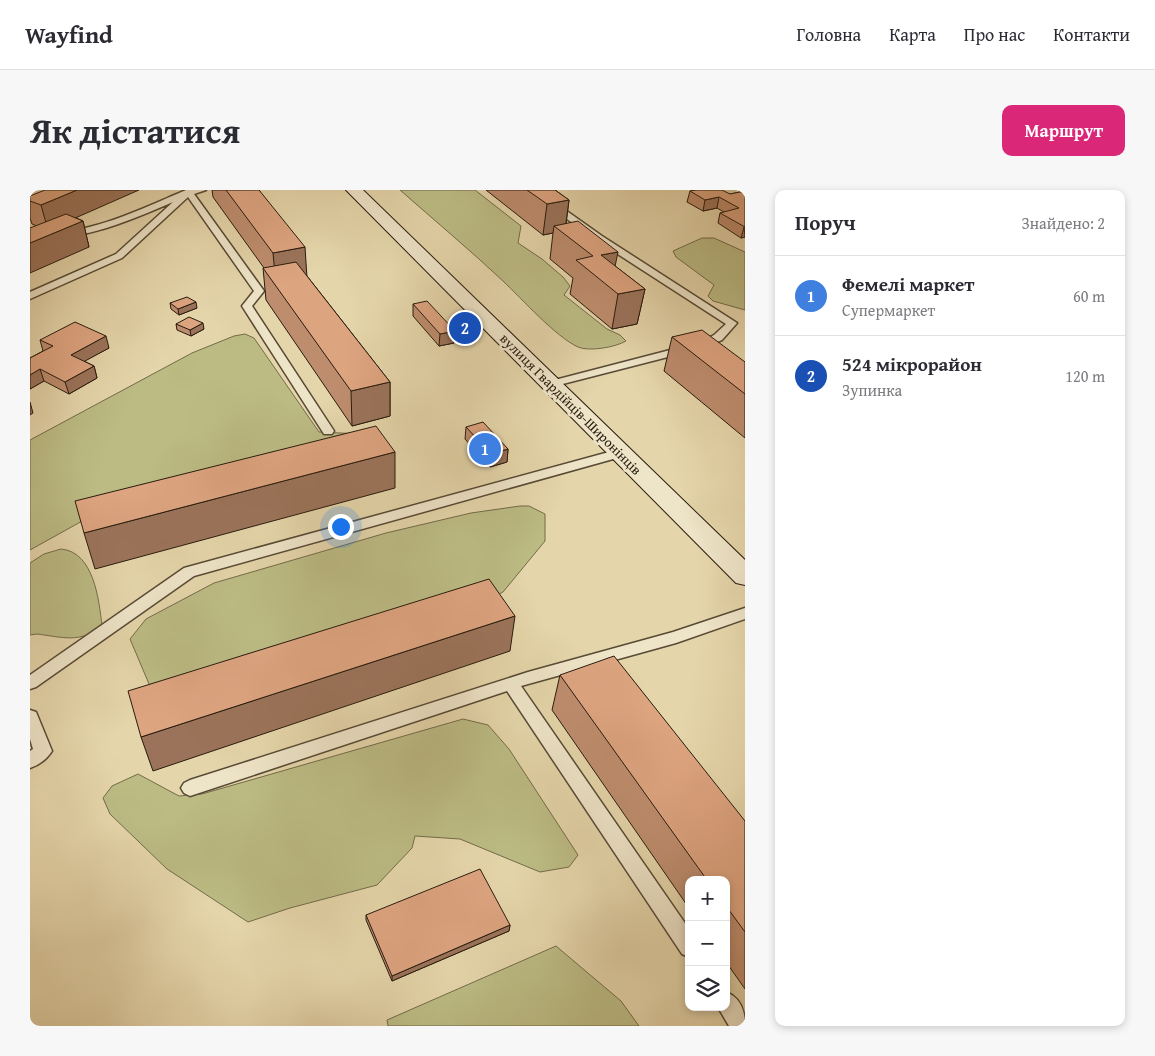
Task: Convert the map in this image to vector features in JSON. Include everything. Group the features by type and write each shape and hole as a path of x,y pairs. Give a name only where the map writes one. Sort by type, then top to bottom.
{"main road":[{"name":"вулиця Гвардійців-Широнінців","path":"354,190 745,576"}],"lane":[{"path":"30,236 42,237 86,233 189,192 202,190"},
{"path":"531,190 599,238 732,323 726,332 703,348 551,384"},
{"path":"30,296 119,256 189,192"},
{"path":"189,192 260,291 247,306 328,431"},
{"path":"30,683 189,572 620,453"},
{"path":"190,788 511,684 676,637 745,613"},
{"path":"511,684 685,941"},
{"path":"30,718 43,751 30,761"},
{"path":"730,1008 742,1026"}],"shaded area":[{"path":"400,190 475,190 521,226 518,243 542,259 563,277 570,286 564,295 607,329 620,335 626,341 609,347 595,349 578,347 569,342"},
{"path":"702,238 714,238 745,252 745,310 713,301 708,296 714,285 676,257 673,251"},
{"path":"245,334 254,338 319,432 363,434 93,515 30,550 30,440 192,353 234,336"},
{"path":"529,506 545,514 545,541 503,592 459,615 152,691 130,639 146,619 214,583 386,533 471,513"},
{"path":"61,549 72,552 88,568 99,603 102,626 94,632 71,638 37,634 30,635 30,563 44,554"},
{"path":"463,719 488,725 509,749 578,855 569,867 540,872 460,839 415,836 412,848 377,885 290,908 248,922 167,869 110,814 103,798 112,786 138,774 179,796 202,794"},
{"path":"556,946 621,1001 639,1026 388,1026 387,1020"}],"building":[{"path":"45,190 77,190 41,205 30,201 30,196"},
{"path":"226,190 259,190 305,247 273,253"},
{"path":"527,190 555,190 569,200 547,204"},
{"path":"722,190 730,194 745,191 745,227 720,213 739,208 719,197 705,200 690,191"},
{"path":"66,214 83,221 30,243 30,228"},
{"path":"578,221 618,252 601,255 645,289 618,294 576,260 593,256 554,226"},
{"path":"296,262 390,382 351,391 263,268"},
{"path":"187,297 196,302 178,309 170,303"},
{"path":"427,301 455,331 440,334 413,304"},
{"path":"189,317 203,323 190,330 176,324"},
{"path":"75,322 106,336 71,355 94,366 65,382 40,369 30,375 30,358 53,346 40,340"},
{"path":"702,330 745,362 745,394 672,337"},
{"path":"483,422 508,449 491,454 466,427"},
{"path":"376,426 395,452 84,533 75,501"},
{"path":"489,579 515,616 141,737 128,691"},
{"path":"614,656 745,821 745,932 730,911 730,876 704,876 560,675"},
{"path":"480,869 510,925 392,976 366,915"}],"place":[{"name":"524 мікрорайон","path":"465,328"},
{"name":"Фемелі маркет","path":"485,449"}]}
